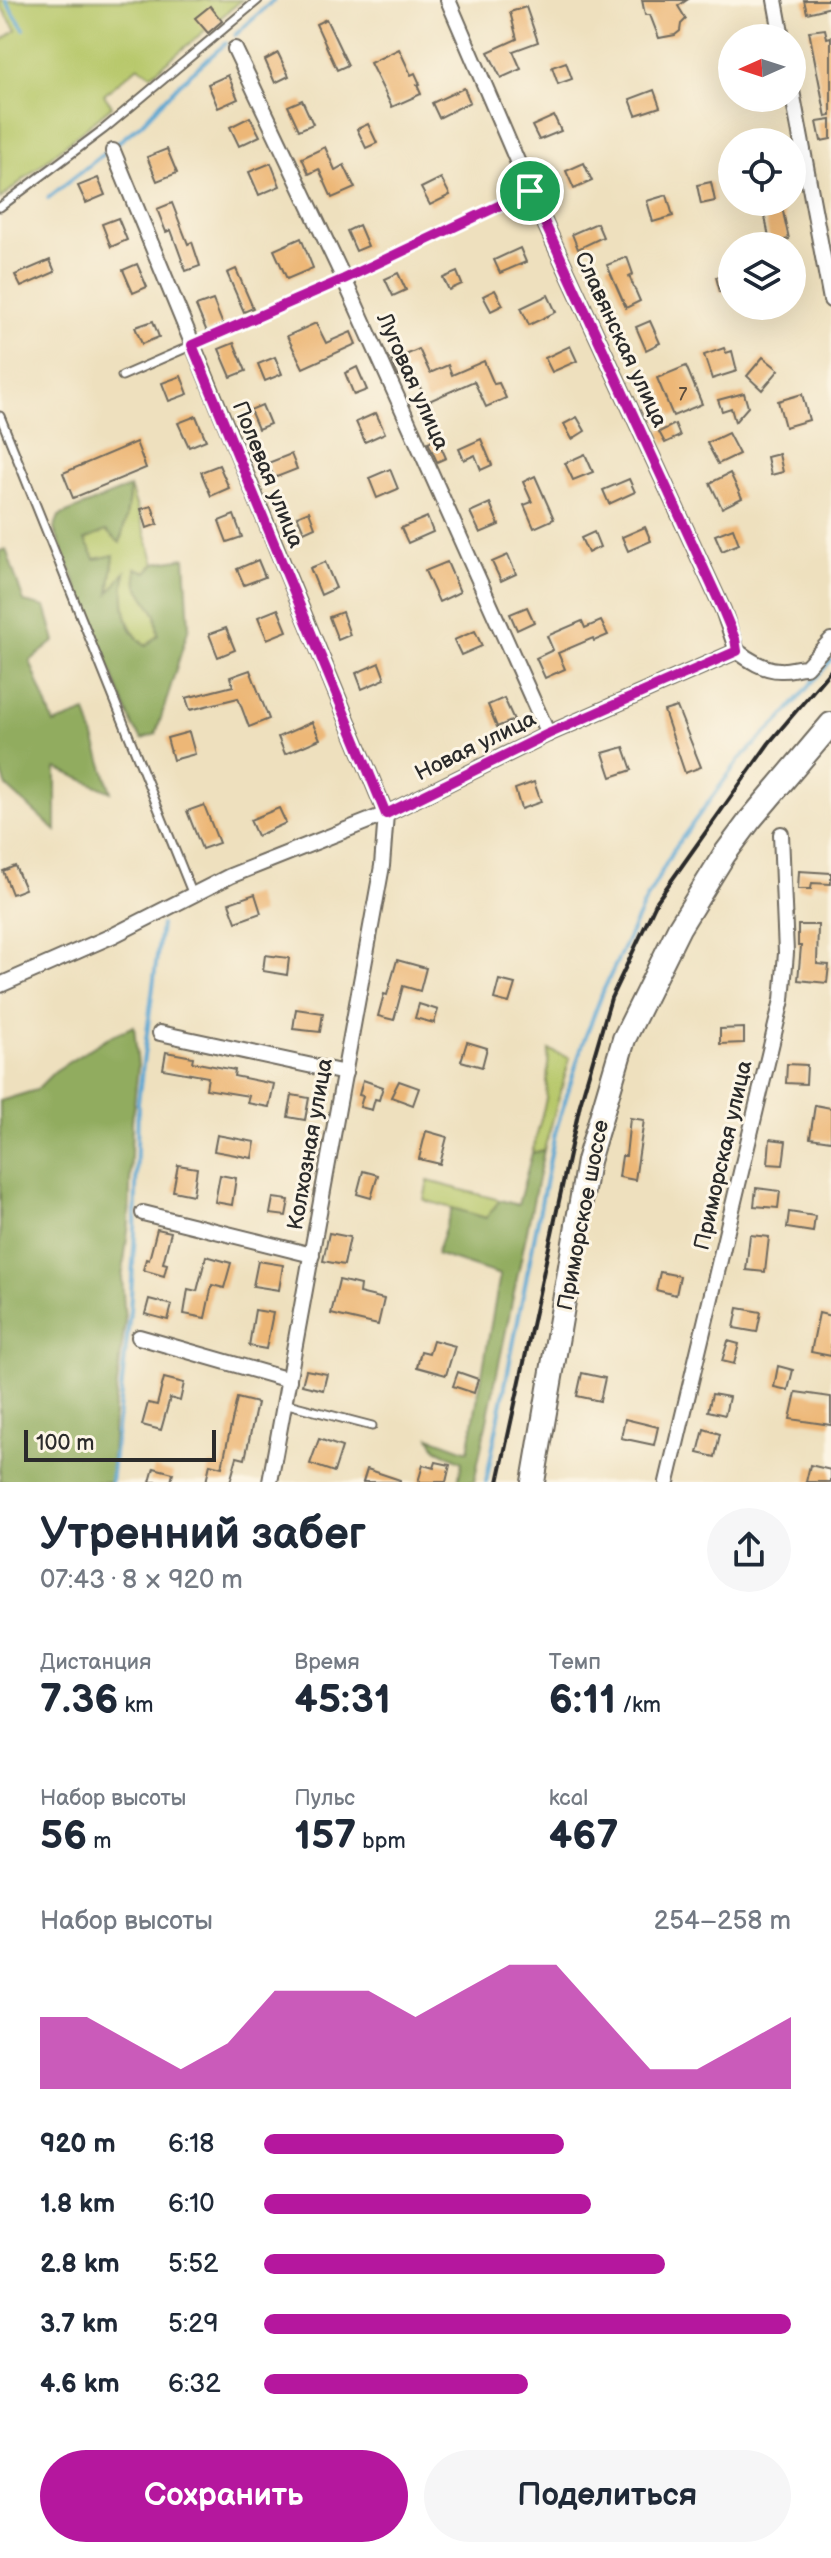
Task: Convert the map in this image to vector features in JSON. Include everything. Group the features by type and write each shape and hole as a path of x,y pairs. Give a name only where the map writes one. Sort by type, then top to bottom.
{"main road":[{"name":"Приморское шоссе","path":"533,1482 588,1161 624,1039 679,928 724,855 831,724"}],"street":[{"name":"Славянская улица","path":"448,0 530,191 723,610 737,651"},
{"path":"775,0 779,24"},
{"name":"Луговая улица","path":"235,49 344,279 548,734"},
{"path":"796,112 831,300"},
{"name":"Полевая улица","path":"113,151 386,814"},
{"path":"737,651 768,668 788,670 806,667 831,640"},
{"name":"Новая улица","path":"0,985 114,935 230,876 386,814 548,734 737,651"},
{"name":"Колхозная улица","path":"270,1482 382,866 386,814"},
{"name":"Приморская улица","path":"667,1482 782,1000 786,953 781,834"},
{"path":"160,1033 345,1073"},
{"path":"143,1213 312,1255"},
{"path":"139,1337 289,1380"}],"lane":[{"path":"0,207 104,129 258,0"},
{"path":"122,376 344,279 530,191"},
{"path":"0,416 193,895"},
{"path":"284,1403 372,1426"}],"green space":[{"path":"0,0 242,0 151,75 138,66 104,95 112,106 0,199 0,42 16,30"},
{"path":"130,487 155,563 147,572 136,568 137,585 156,615 158,635 146,646 128,622 125,574 109,594 114,556 95,559 84,540 106,531 120,542"},
{"path":"130,487 120,543 106,531 85,540 95,559 114,555 109,593 125,572 125,613 132,631 146,646 158,635 156,615 137,585 136,568 147,572 155,563 185,558 189,627 156,734 142,739 133,726 54,529 59,516"},
{"path":"6,549 24,602 45,607 55,641 30,661 54,724 86,712 111,792 56,768 56,831 7,787 0,768 0,551"},
{"path":"134,1026 138,1067 132,1121 129,1223 122,1278 125,1321 114,1410 111,1482 0,1482 0,1101 36,1090 55,1071 107,1038"},
{"path":"549,1050 570,1058 544,1150 532,1153 546,1099"},
{"path":"544,1150 474,1482 458,1482 462,1462 436,1449 430,1437 468,1451 500,1275 436,1254 452,1208 486,1218 500,1200 518,1205 532,1153"},
{"path":"428,1181 500,1200 486,1218 424,1200"}],"building":[{"path":"642,0 687,0 678,6 686,19 680,31 659,38 650,15 645,15"},
{"path":"804,0 831,0 831,7 807,13"},
{"path":"210,6 222,21 208,33 195,18"},
{"path":"526,7 538,42 513,51 521,69 501,78 488,52 517,39 510,12"},
{"path":"326,19 348,65 337,70 316,24"},
{"path":"825,29 827,38 831,37 831,116 826,117 809,31"},
{"path":"399,49 411,75 415,73 421,94 392,107 370,63"},
{"path":"278,53 289,76 275,83 265,60"},
{"path":"566,62 572,79 558,84 552,67"},
{"path":"228,75 238,99 218,108 208,84"},
{"path":"464,88 470,102 439,118 432,103"},
{"path":"654,90 660,107 636,115 630,99"},
{"path":"302,100 313,124 299,130 288,106"},
{"path":"554,116 561,131 539,140 532,126"},
{"path":"250,117 260,136 239,146 230,127"},
{"path":"831,120 831,139 821,141 817,122"},
{"path":"368,124 377,143 366,148 357,129"},
{"path":"325,147 335,170 344,165 355,188 332,198 319,169 309,174 302,158"},
{"path":"167,149 177,173 157,181 147,157"},
{"path":"271,163 280,186 259,195 249,172"},
{"path":"584,163 592,181 574,189 566,171"},
{"path":"98,178 105,195 86,203 78,186"},
{"path":"441,178 450,195 430,205 421,188"},
{"path":"711,182 715,201 701,204 697,185"},
{"path":"667,195 673,216 653,222 647,201"},
{"path":"172,203 188,244 192,242 200,266 186,271 171,230 166,232 157,209"},
{"path":"765,216 784,216 787,232 768,232"},
{"path":"118,218 127,240 111,247 102,224"},
{"path":"597,223 603,237 578,249 572,234"},
{"path":"359,225 368,246 356,251 347,231"},
{"path":"301,238 313,268 287,279 274,250"},
{"path":"520,248 526,262 500,273 494,260"},
{"path":"627,257 633,274 629,276 640,301 626,308 607,265"},
{"path":"50,260 55,272 21,287 15,275"},
{"path":"137,264 147,287 133,293 123,270"},
{"path":"236,269 253,308 244,312 227,273"},
{"path":"457,272 462,284 449,290 443,278"},
{"path":"398,273 406,290 393,296 385,279"},
{"path":"495,290 503,305 491,311 483,296"},
{"path":"548,295 556,312 529,325 521,308"},
{"path":"213,300 223,325 207,332 196,306"},
{"path":"153,321 159,337 142,344 135,327"},
{"path":"650,321 660,343 646,350 636,327"},
{"path":"316,323 326,343 351,332 356,344 303,368 287,336"},
{"path":"234,343 246,371 231,377 219,349"},
{"path":"570,346 577,361 552,372 545,358"},
{"path":"724,348 726,353 732,351 737,371 712,379 704,355"},
{"path":"419,349 430,373 448,365 452,375 484,361 494,384 499,383 506,398 486,407 474,381 427,402 412,370 398,376 392,361"},
{"path":"275,357 282,374 265,381 258,364"},
{"path":"763,357 779,370 762,390 747,376"},
{"path":"686,366 702,404 673,416 657,378"},
{"path":"357,367 367,390 354,395 345,373"},
{"path":"181,376 188,394 169,401 162,383"},
{"path":"744,393 748,407 735,422 731,408 722,411 718,400"},
{"path":"802,394 809,420 785,427 778,401"},
{"path":"262,405 270,424 258,429 250,410"},
{"path":"376,413 385,433 365,442 356,422"},
{"path":"196,416 206,440 189,447 178,423"},
{"path":"577,417 585,431 572,439 564,424"},
{"path":"675,424 680,436 665,443 659,432"},
{"path":"728,433 739,454 718,464 707,443"},
{"path":"437,438 446,458 437,462 428,442"},
{"path":"481,439 492,465 481,470 475,455 464,460 459,449"},
{"path":"136,442 146,468 73,498 63,473"},
{"path":"291,454 297,469 274,478 268,463"},
{"path":"585,454 593,472 573,480 565,463"},
{"path":"779,454 783,472 771,475 767,457"},
{"path":"219,465 229,488 211,496 201,472"},
{"path":"390,469 398,489 377,498 369,478"},
{"path":"730,473 742,498 722,508 710,483"},
{"path":"535,476 554,519 534,528 524,505 532,502 523,482"},
{"path":"629,479 635,492 609,504 603,490"},
{"path":"490,503 499,525 480,533 470,512"},
{"path":"152,506 158,524 147,528 141,509"},
{"path":"309,511 315,527 304,532 297,516"},
{"path":"234,515 242,537 227,542 219,521"},
{"path":"427,517 433,532 408,543 401,528"},
{"path":"645,527 651,541 628,551 622,537"},
{"path":"733,528 739,544 722,551 715,535"},
{"path":"594,532 600,547 588,553 581,538"},
{"path":"508,555 516,574 501,581 492,562"},
{"path":"258,560 265,577 244,585 237,569"},
{"path":"325,562 336,588 321,595 310,568"},
{"path":"447,562 460,592 439,602 425,571"},
{"path":"527,607 534,622 517,630 510,614"},
{"path":"278,609 287,631 267,639 258,617"},
{"path":"342,612 350,635 338,640 329,617"},
{"path":"582,621 585,628 601,621 608,635 558,653 565,669 545,678 536,658 553,650 547,636"},
{"path":"226,628 235,650 218,657 209,634"},
{"path":"475,631 482,646 461,655 454,640"},
{"path":"379,663 385,679 362,689 356,673"},
{"path":"250,670 269,719 249,727 238,698 190,710 186,698 233,686 230,677"},
{"path":"504,698 514,720 497,727 488,705"},
{"path":"677,707 701,767 685,773 664,711"},
{"path":"312,722 320,739 285,754 278,737"},
{"path":"189,732 195,754 173,760 167,738"},
{"path":"624,747 632,770 611,777 603,753"},
{"path":"534,782 541,802 521,809 515,789"},
{"path":"204,805 219,843 202,849 187,811"},
{"path":"279,808 286,823 257,836 250,820"},
{"path":"15,866 25,889 12,894 3,871"},
{"path":"799,871 831,873 831,884 812,883 811,889 798,889"},
{"path":"255,894 261,913 236,922 229,903"},
{"path":"798,925 818,925 817,964 829,965 827,983 798,980 801,946 798,946"},
{"path":"265,955 289,958 287,975 263,971"},
{"path":"397,960 426,968 420,991 403,986 394,1020 378,1016"},
{"path":"499,980 515,984 509,1003 494,999"},
{"path":"419,1004 438,1010 434,1023 415,1018"},
{"path":"296,1009 323,1013 320,1032 293,1029"},
{"path":"744,1028 744,1043 720,1044 720,1029"},
{"path":"467,1042 487,1048 482,1067 461,1061"},
{"path":"166,1052 193,1057 192,1062 235,1070 234,1076 274,1084 269,1107 247,1103 249,1096 206,1089 208,1077 163,1069"},
{"path":"787,1064 807,1065 806,1084 786,1083"},
{"path":"363,1080 383,1087 372,1110 360,1107"},
{"path":"399,1081 419,1088 413,1105 391,1097"},
{"path":"292,1095 309,1098 305,1120 288,1117"},
{"path":"815,1105 831,1108 831,1141 810,1138"},
{"path":"630,1118 644,1120 635,1180 619,1177 622,1156 626,1156"},
{"path":"426,1131 447,1137 440,1164 419,1159"},
{"path":"217,1135 255,1142 252,1158 214,1151"},
{"path":"770,1139 786,1141 783,1165 768,1164"},
{"path":"178,1165 197,1168 193,1195 173,1191"},
{"path":"363,1171 378,1175 371,1198 357,1194"},
{"path":"220,1175 236,1178 232,1205 215,1202"},
{"path":"756,1188 780,1191 778,1208 754,1206"},
{"path":"273,1198 289,1200 286,1216 270,1214"},
{"path":"789,1212 815,1216 813,1232 787,1228"},
{"path":"157,1229 171,1232 163,1263 167,1264 164,1276 143,1270 146,1259 149,1260"},
{"path":"329,1233 350,1237 344,1265 323,1261"},
{"path":"750,1235 769,1237 765,1272 746,1270"},
{"path":"206,1256 231,1263 224,1288 212,1285 205,1318 184,1314 188,1289 197,1291"},
{"path":"258,1261 283,1265 279,1290 253,1286"},
{"path":"660,1272 680,1276 676,1295 656,1290"},
{"path":"339,1280 360,1285 359,1293 384,1299 378,1325 331,1314"},
{"path":"149,1299 172,1305 168,1320 145,1314"},
{"path":"738,1308 761,1312 757,1332 734,1328"},
{"path":"255,1310 273,1313 266,1349 249,1346"},
{"path":"819,1313 831,1316 831,1356 811,1352"},
{"path":"433,1340 455,1346 446,1375 417,1367 421,1351 429,1353"},
{"path":"728,1341 739,1344 734,1364 722,1361"},
{"path":"778,1366 793,1370 788,1390 774,1387"},
{"path":"306,1370 327,1374 323,1390 302,1385"},
{"path":"458,1372 478,1379 474,1393 453,1386"},
{"path":"582,1373 605,1378 600,1401 577,1396"},
{"path":"164,1378 184,1383 180,1401 170,1398 161,1430 142,1425 148,1403 157,1405"},
{"path":"796,1392 831,1397 831,1425 790,1419"},
{"path":"712,1394 729,1397 725,1415 708,1411"},
{"path":"237,1398 257,1403 245,1459 237,1457 230,1482 206,1482 210,1464 222,1467"},
{"path":"625,1419 658,1427 654,1445 621,1438"},
{"path":"704,1429 720,1434 715,1457 698,1453"},
{"path":"319,1439 342,1447 334,1472 310,1464"},
{"path":"436,1462 450,1465 446,1482 418,1482 423,1465 434,1468"},
{"path":"810,1465 831,1470 831,1482 806,1482"},
{"path":"154,1468 173,1473 171,1482 150,1482"},
{"path":"367,1469 400,1480 400,1482 363,1482"}],"waterway":[{"path":"5,0 24,29"},
{"path":"235,35 274,0"},
{"path":"48,198 141,124 179,84 226,43"},
{"path":"486,1482 555,1133 583,1043 604,989 674,849 740,759 782,718 831,660"},
{"path":"111,1482 130,1311 138,1102 161,925"}],"railway":[{"path":"498,1482 580,1104 611,998 657,901 769,743 831,670"}],"route":[{"path":"530,191 723,610 737,651 548,734 386,814 192,345 344,279 530,191"}]}
